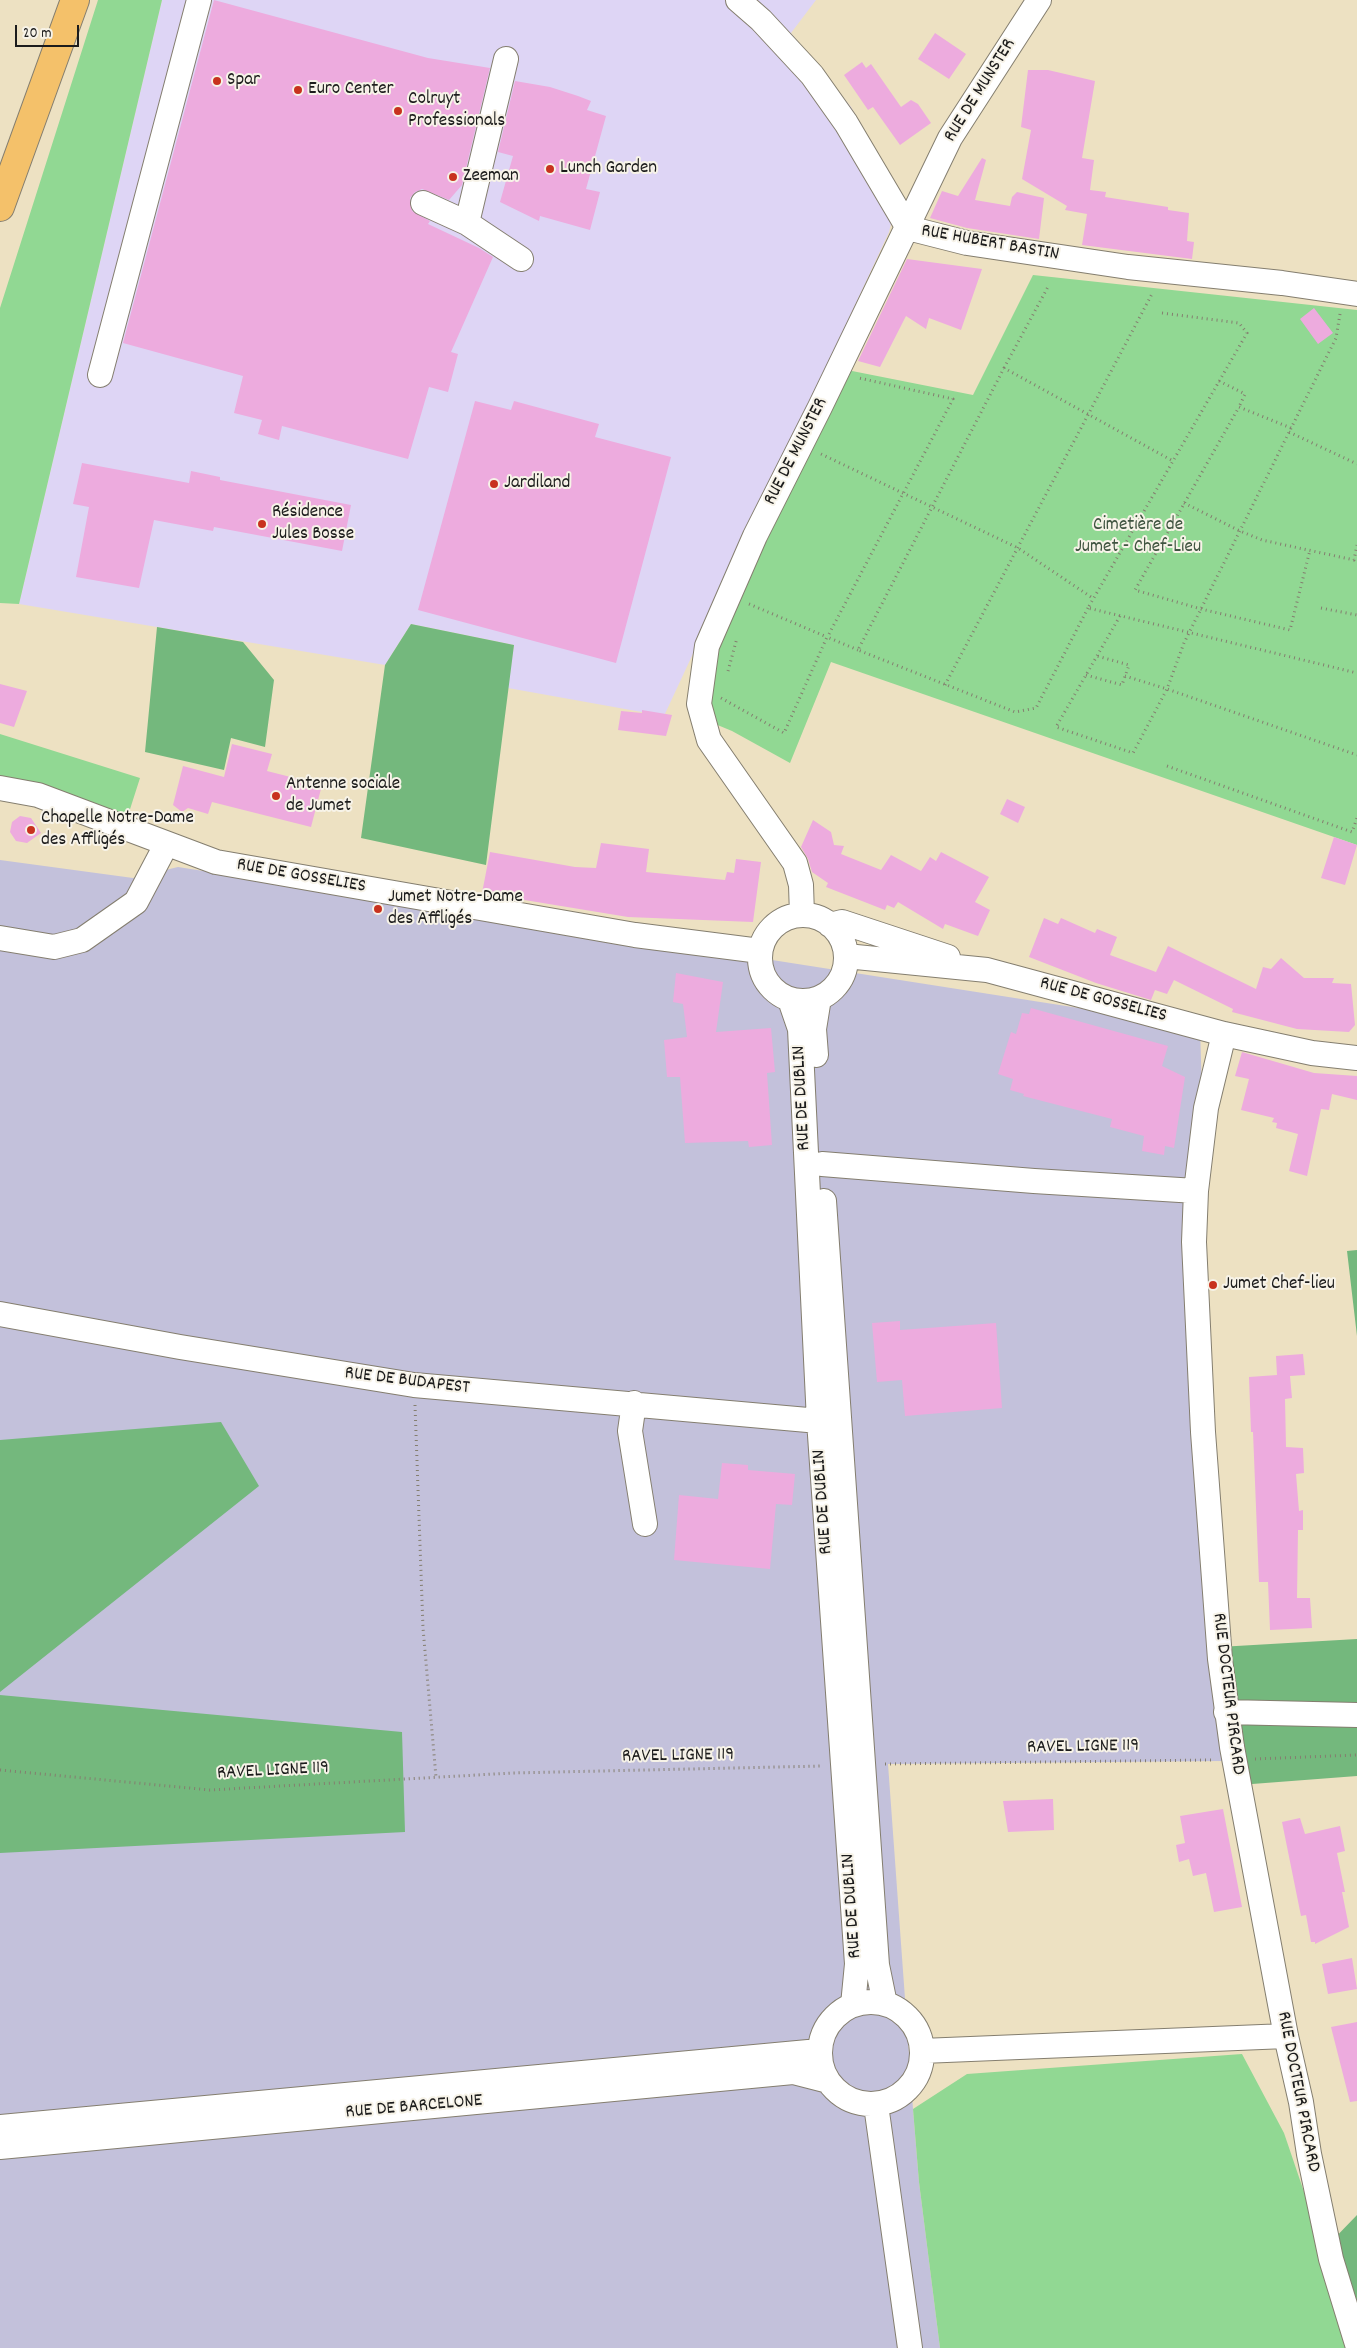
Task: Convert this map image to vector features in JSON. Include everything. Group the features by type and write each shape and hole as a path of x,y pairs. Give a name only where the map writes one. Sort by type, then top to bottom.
{"highway":[{"path":"0,207 75,0"}],"street":[{"path":"100,375 199,0"},
{"name":"RUE HUBERT BASTIN","path":"738,0 761,20 812,75 846,123 908,228 967,243 1159,270 1350,293"},
{"name":"RUE DE MUNSTER","path":"802,915 801,885 795,863 709,740 699,704 707,646 755,536 908,228 950,138 1039,0"},
{"path":"467,222 506,59"},
{"path":"424,204 467,222 521,258"},
{"name":"RUE DE GOSSELIES","path":"0,788 38,795 166,845 216,862 635,935 760,951"},
{"path":"0,938 54,947 82,940 136,902 166,845"},
{"path":"802,915 823,919 830,925 843,942 846,956 845,970 838,984 828,994 804,1002 790,1000 781,996 769,986 762,973 760,951 769,931 780,921 802,915"},
{"path":"830,925 842,922 987,970"},
{"name":"RUE DE GOSSELIES","path":"846,956 987,970 1224,1034 1312,1053 1357,1058"},
{"name":"RUE DE DUBLIN","path":"819,998 814,1030 853,1765 857,1964 853,2005"},
{"name":"RUE DE DUBLIN","path":"790,1000 800,1029 819,1421 853,1765 877,1965 885,2004"},
{"name":"RUE DOCTEUR PIRCARD","path":"1224,1034 1206,1108 1196,1191 1194,1242 1203,1432 1220,1659 1234,1760 1286,2036 1301,2102 1309,2154 1331,2258 1357,2344"},
{"path":"822,1164 1034,1182 1196,1191"},
{"name":"RUE DE BUDAPEST","path":"0,1314 200,1351 414,1385 634,1403 819,1421"},
{"path":"634,1403 630,1431 645,1524"},
{"path":"1226,1712 1357,1715"},
{"path":"868,2002 885,2004 899,2010 911,2021 919,2035 922,2051 921,2066 915,2080 905,2092 891,2101 876,2105 862,2104 849,2100 837,2092 828,2081 821,2066 822,2036 829,2023 840,2012 853,2005 868,2002"},
{"path":"922,2051 1286,2036"},
{"name":"RUE DE BARCELONE","path":"0,2127 820,2051"},
{"name":"RUE DE BARCELONE","path":"0,2147 793,2072 828,2081"},
{"path":"876,2105 910,2348"}],"path":[{"path":"945,685 1151,300 1159,270"},
{"path":"858,650 1049,285"},
{"path":"1120,616 1056,727 1133,754 1167,689 1190,631 1336,338 1350,293"},
{"path":"746,603 1015,712 1036,708 1088,608 1247,333 1239,323 1162,313"},
{"path":"1004,368 1173,461"},
{"path":"723,689 720,698 784,733 828,635 953,399 859,378 855,386"},
{"path":"1219,381 1245,394 1135,590 1201,610 1290,630 1310,550"},
{"path":"1239,407 1357,464"},
{"path":"816,463 825,446"},
{"path":"820,454 1018,548 1094,599"},
{"path":"1184,503 1262,540 1354,560 1357,545"},
{"path":"744,612 748,596"},
{"path":"1088,608 1190,631 1357,673"},
{"path":"1321,608 1357,615"},
{"path":"726,679 739,631"},
{"path":"1086,675 1122,685 1129,665 1096,656"},
{"path":"1125,676 1357,755"},
{"path":"1167,766 1352,832 1357,818"},
{"path":"414,1385 423,1628 436,1777"},
{"name":"RAVEL LIGNE 119","path":"0,1770 210,1790 512,1773 750,1769 853,1765 1234,1760 1357,1755"}],"shaded area":[{"path":"162,0 816,0 791,33 851,107 899,191 889,232 664,716 508,688 514,645 411,624 385,665 19,604"},
{"path":"0,860 133,878 178,867 1200,1027 1222,1761 888,1764 919,2182 940,2348 0,2348"}],"green space":[{"path":"98,0 162,0 19,604 0,603 0,308"},
{"name":"Cimetière de Jumet - Chef-Lieu","path":"1033,275 1357,310 1357,845 831,662 790,763 732,731 703,719 722,635 847,370 973,395"},
{"path":"411,624 514,645 486,865 361,838 385,665"},
{"path":"157,627 243,642 274,680 265,747 231,738 224,770 145,752"},
{"path":"0,734 140,778 124,828 0,789"},
{"path":"1357,1250 1357,1336 1347,1251"},
{"path":"221,1422 259,1486 0,1692 0,1440"},
{"path":"1357,1639 1357,1776 1239,1785 1219,1647"},
{"path":"0,1695 402,1732 405,1832 0,1853"},
{"path":"1242,2054 1284,2133 1357,2348 940,2348 919,2182 913,2109 967,2074"},
{"path":"1357,2215 1357,2344 1328,2245"}],"building":[{"path":"214,0 428,58 490,68 462,185 449,200 422,189 415,192 410,198 412,211 430,221 428,224 479,248 493,257 451,352 458,354 448,392 429,387 408,459 282,426 279,440 258,434 262,420 234,413 243,376 123,343"},
{"path":"935,33 966,54 949,79 918,59"},
{"path":"862,62 866,68 871,64 901,107 911,100 918,104 931,123 900,145 873,107 868,110 844,75"},
{"path":"1028,70 1048,70 1095,81 1082,158 1094,160 1090,190 1106,192 1105,197 1168,207 1168,210 1189,213 1187,241 1194,242 1192,259 1082,245 1087,214 1065,210 1067,206 1022,179 1031,130 1021,127"},
{"name":"Lunch Garden","path":"515,81 550,87 591,101 587,110 606,116 586,189 600,192 590,230 540,216 539,221 500,202 513,156 498,152"},
{"path":"982,158 986,160 975,200 1010,206 1012,197 1017,192 1044,198 1039,239 967,228 930,218 942,191 958,196"},
{"path":"907,259 982,269 961,330 929,318 926,329 906,316 880,367 858,361"},
{"path":"1314,308 1333,333 1318,344 1300,319"},
{"path":"475,401 511,410 514,401 599,424 595,437 671,457 616,663 418,610"},
{"name":"Résidence Jules Bosse","path":"82,463 189,483 191,471 220,477 220,480 351,505 342,551 214,527 213,531 154,520 139,588 76,577 89,507 73,504"},
{"path":"0,684 27,691 14,727 0,723"},
{"path":"642,710 672,715 666,736 618,730 621,711 642,713"},
{"path":"232,744 272,754 267,771 322,785 311,827 212,802 208,814 188,808 182,812 173,805 183,766 224,777"},
{"path":"1007,799 1025,807 1018,823 1000,814"},
{"name":"Chapelle Notre-Dame des Affligés","path":"20,816 31,818 41,833 27,843 16,841 10,832 12,822"},
{"path":"813,820 831,832 834,845 844,846 841,854 881,870 891,855 921,871 930,857 936,861 941,852 989,877 975,902 990,910 978,936 945,924 943,929 898,902 894,908 887,905 885,910 826,887 828,883 812,872 808,859 801,847"},
{"path":"1334,837 1357,845 1345,885 1321,878"},
{"path":"601,843 649,849 646,872 725,880 727,872 734,873 736,859 761,862 753,922 628,917 482,893 490,852 575,867 596,868"},
{"path":"1044,918 1058,924 1061,918 1095,933 1097,929 1117,937 1110,955 1156,972 1168,946 1256,989 1263,967 1271,969 1281,958 1304,978 1334,978 1332,983 1351,984 1355,1025 1349,1032 1297,1029 1232,1012 1233,1009 1174,980 1167,994 1155,990 1151,1000 1096,983 1029,957"},
{"path":"676,973 723,982 716,1032 771,1028 775,1072 767,1073 772,1145 749,1147 748,1141 685,1143 680,1077 667,1077 664,1040 687,1037 683,1004 673,1002"},
{"path":"1031,1008 1168,1046 1162,1066 1185,1077 1174,1148 1165,1146 1164,1155 1142,1151 1144,1136 1110,1127 1112,1119 1023,1096 1024,1094 1010,1090 1013,1079 998,1074 1011,1032 1016,1034 1022,1013 1029,1014"},
{"path":"1242,1052 1314,1073 1357,1076 1357,1100 1332,1094 1329,1110 1321,1109 1307,1176 1289,1171 1298,1134 1276,1128 1277,1123 1272,1122 1274,1118 1241,1110 1249,1079 1235,1076"},
{"path":"900,1321 900,1330 996,1323 1002,1408 905,1416 902,1380 877,1382 872,1323"},
{"path":"1303,1354 1305,1375 1290,1376 1292,1398 1285,1399 1286,1447 1303,1448 1304,1473 1296,1474 1299,1511 1303,1510 1303,1530 1298,1530 1297,1598 1310,1598 1312,1628 1270,1630 1268,1582 1259,1582 1249,1377 1277,1375 1276,1356"},
{"path":"722,1463 748,1465 748,1470 795,1474 792,1505 776,1504 770,1569 674,1560 679,1495 718,1499"},
{"path":"1053,1799 1054,1830 1008,1832 1003,1801"},
{"path":"1223,1809 1242,1907 1214,1912 1206,1873 1193,1876 1189,1859 1179,1862 1176,1845 1185,1843 1180,1816"},
{"path":"1300,1818 1305,1834 1340,1826 1345,1851 1337,1853 1345,1892 1342,1892 1349,1927 1315,1944 1315,1942 1311,1942 1306,1915 1301,1916 1282,1822"},
{"path":"1352,1958 1357,1989 1328,1994 1322,1964"},
{"path":"1357,2022 1357,2101 1350,2102 1331,2027"}],"place":[{"name":"Spar","path":"217,81"},
{"name":"Euro Center","path":"298,90"},
{"name":"Colruyt Professionals","path":"398,111"},
{"name":"Lunch Garden","path":"550,169"},
{"name":"Zeeman","path":"453,177"},
{"name":"Jardiland","path":"494,484"},
{"name":"Résidence Jules Bosse","path":"262,524"},
{"name":"Antenne sociale de Jumet","path":"276,796"},
{"name":"Chapelle Notre-Dame des Affligés","path":"31,830"},
{"name":"Jumet Notre-Dame des Affligés","path":"378,909"},
{"name":"Jumet Chef-lieu","path":"1213,1285"}]}
